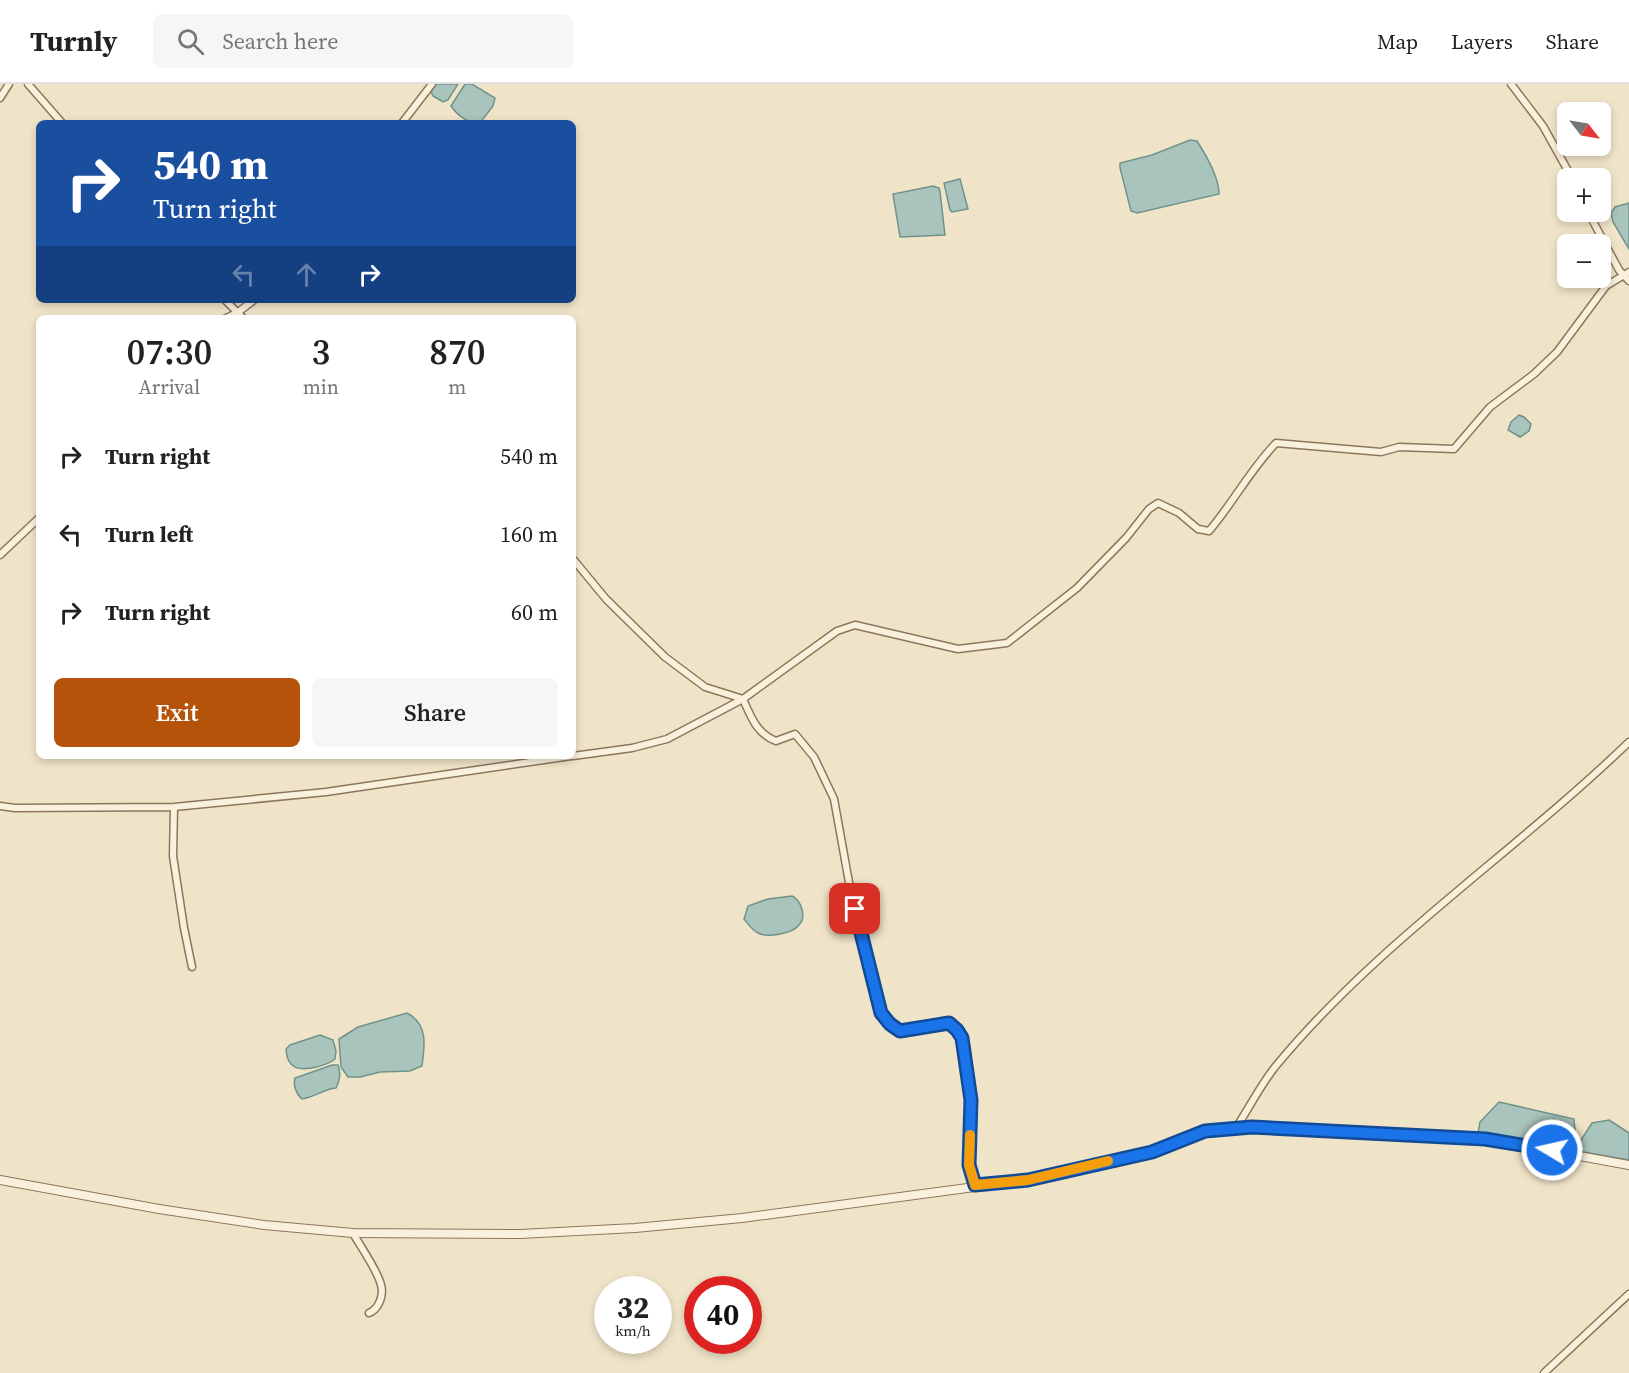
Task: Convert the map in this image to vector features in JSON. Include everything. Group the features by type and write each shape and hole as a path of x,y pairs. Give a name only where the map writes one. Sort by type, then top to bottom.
{"street":[{"path":"0,98 9,84"},
{"path":"28,84 59,120"},
{"path":"404,120 432,84"},
{"path":"1511,84 1543,126 1566,168"},
{"path":"1594,222 1629,281"},
{"path":"576,755 632,748 667,739 743,699 837,632 855,625 958,649 1007,643 1077,588 1126,538 1149,509 1158,503 1179,513 1198,529 1209,531 1225,513 1258,462 1276,443 1381,452 1399,447 1454,449 1490,407 1534,374 1557,352 1606,286 1626,273"},
{"path":"228,303 239,315"},
{"path":"241,315 251,303"},
{"path":"0,555 36,521"},
{"path":"576,564 606,599 665,657 705,687 743,699 757,728 766,737 776,741 795,734 814,757 834,799 850,888 881,1013 900,1031 949,1023 962,1038 971,1100 969,1165 975,1185"},
{"path":"1236,1128 1274,1070 1318,1018 1425,920 1543,821 1629,742"},
{"path":"0,806 15,808 174,807 326,792 552,759"},
{"path":"174,807 173,856 192,967"},
{"path":"0,1180 159,1209 264,1225 353,1233 520,1234 635,1228 742,1218 975,1185 1028,1180 1152,1152 1205,1131 1252,1127 1485,1139 1629,1165"},
{"path":"353,1233 382,1286 380,1305 374,1312 369,1313"},
{"path":"1544,1373 1629,1294"}],"water":[{"path":"436,84 458,84 448,100 443,102 431,92"},
{"path":"465,84 472,84 495,98 493,106 482,120 468,120 451,106"},
{"path":"1190,140 1197,141 1208,160 1217,181 1219,194 1137,213 1131,211 1120,163 1152,155"},
{"path":"960,179 968,209 952,212 944,183"},
{"path":"933,186 939,188 940,192 945,235 900,237 893,194"},
{"path":"1629,203 1629,249 1613,222 1611,213 1615,207"},
{"path":"1519,415 1531,424 1529,431 1520,437 1508,430 1511,422"},
{"path":"792,896 800,905 803,918 799,925 791,931 767,935 758,933 744,919 748,906 768,899"},
{"path":"407,1013 419,1023 424,1036 422,1066 410,1071 380,1072 360,1077 348,1077 341,1067 339,1039 358,1027"},
{"path":"320,1035 333,1040 336,1051 335,1059 311,1068 300,1069 292,1065 286,1049 290,1045"},
{"path":"338,1065 340,1071 336,1088 302,1099 298,1095 294,1084 295,1078"},
{"path":"1499,1102 1574,1119 1575,1131 1565,1147 1478,1133 1480,1122"},
{"path":"1609,1120 1629,1133 1629,1160 1578,1151 1581,1140 1592,1123"}],"slow traffic":[{"path":"970,1135 969,1165 975,1185 1028,1180 1108,1161"}],"route":[{"path":"855,909 875,994 881,1013 890,1024 900,1031 949,1023 962,1038 971,1100 969,1165 975,1185 1028,1180 1152,1152 1205,1131 1252,1127 1485,1139 1552,1150"}]}
